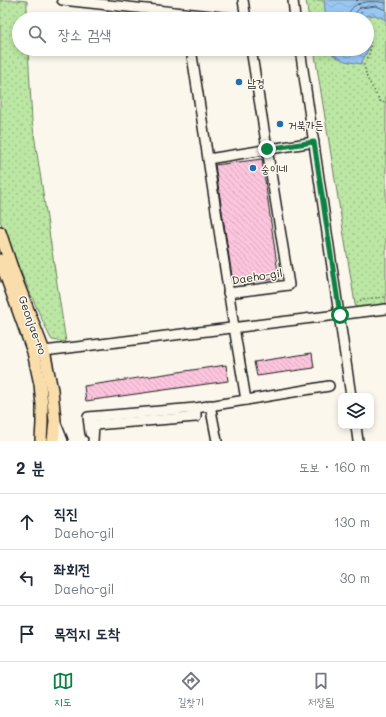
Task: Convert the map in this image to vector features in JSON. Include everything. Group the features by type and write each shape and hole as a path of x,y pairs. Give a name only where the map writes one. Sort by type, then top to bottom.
{"main road":[{"name":"Geonjae-ro","path":"0,232 13,271 44,351 52,390 55,421 54,441"},
{"name":"Geonjae-ro","path":"0,260 33,352 40,384 42,405 41,441"}],"street":[{"path":"62,0 136,4 169,12"},
{"path":"243,0 245,12"},
{"path":"293,0 294,12"},
{"name":"Daeho-gil","path":"192,56 228,293 289,285 252,56"},
{"path":"301,56 351,393"},
{"path":"208,159 314,142"},
{"path":"228,293 246,400"},
{"path":"44,351 386,309"},
{"path":"92,441 94,425 196,417 196,408 329,386"},
{"path":"210,405 217,441"},
{"name":"Geonjae-ro","path":"55,421 63,441"},
{"path":"356,429 358,441"}],"path":[{"path":"357,0 361,12"},
{"path":"369,56 364,66 367,78 380,101 386,103"}],"green space":[{"path":"0,0 27,1 27,12 12,12 12,56 28,56 32,121 66,342 52,340 50,337 26,284 0,220"},
{"path":"306,0 386,0 386,306 356,310 315,56 374,56 374,12 308,12"}],"water":[{"path":"324,0 386,0 386,20 374,15 374,12 325,12"},
{"path":"335,56 365,56 361,64 345,61"}],"building":[{"path":"262,159 279,279 233,283 215,165"},
{"path":"312,353 314,368 257,376 254,362"},
{"path":"226,365 228,381 86,401 84,386"}],"place":[{"name":"남경","path":"239,82"},
{"name":"거북가든","path":"280,124"},
{"name":"숭이네","path":"253,168"}],"route":[{"path":"267,149 314,142 340,315"}]}
